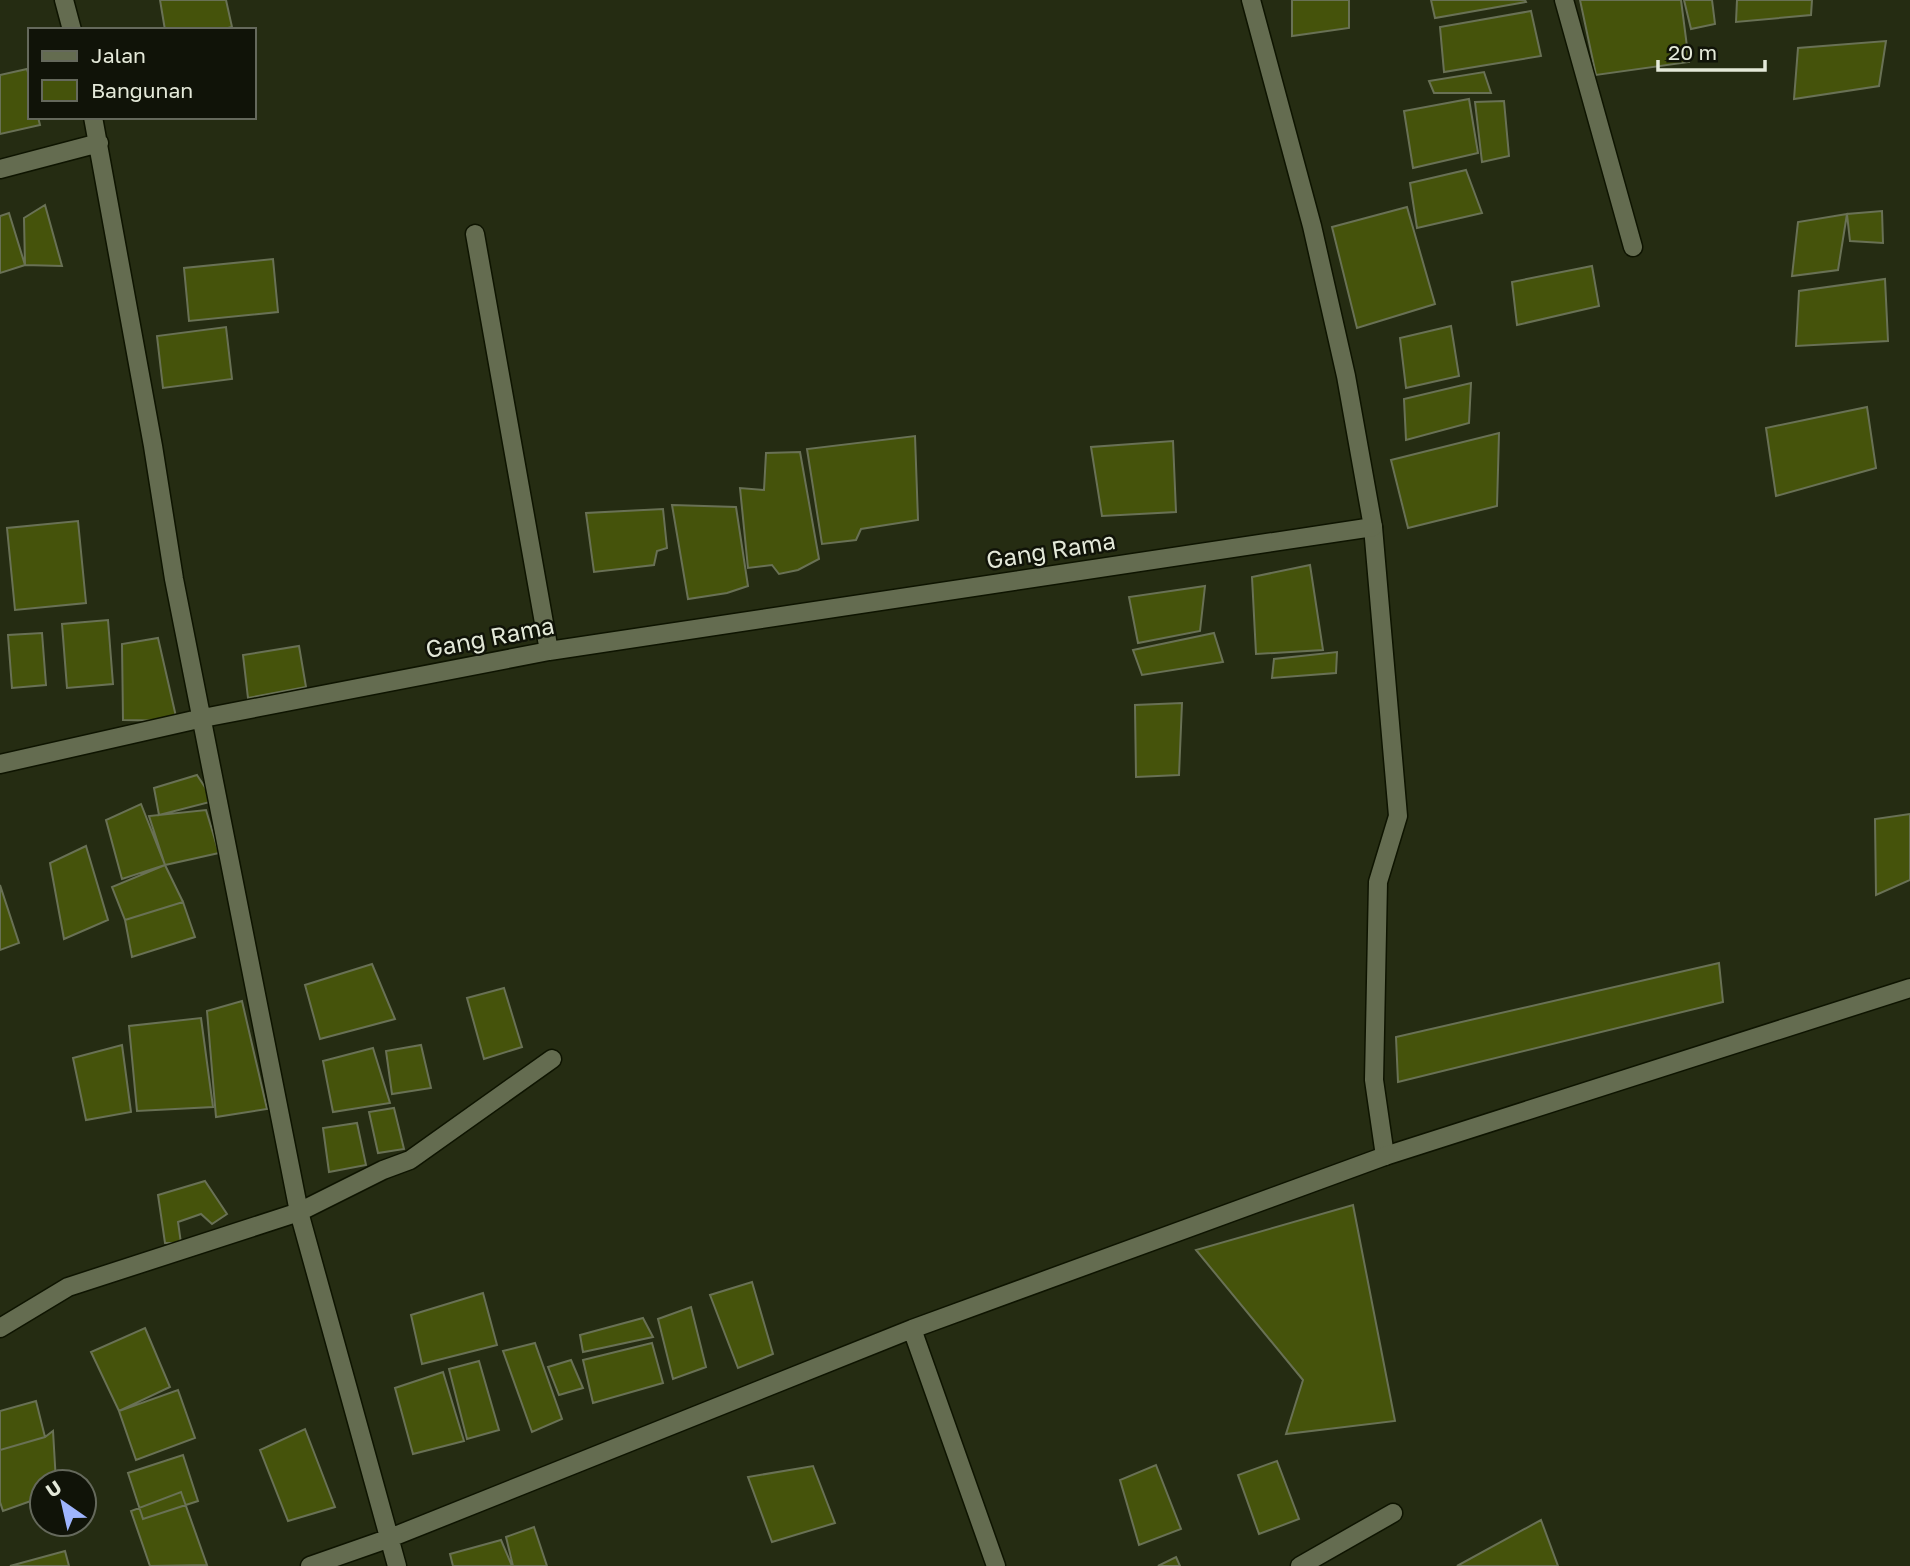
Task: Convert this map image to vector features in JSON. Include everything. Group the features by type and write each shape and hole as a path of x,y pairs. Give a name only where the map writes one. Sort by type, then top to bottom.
{"street":[{"path":"64,0 71,28"},
{"path":"1251,0 1312,226 1346,376 1373,527 1398,817 1378,882 1374,1080 1385,1156"},
{"path":"1564,0 1633,247"},
{"path":"93,119 153,446 174,579 299,1212 397,1566"},
{"path":"0,169 99,143"},
{"path":"475,234 549,651"},
{"name":"Gang Rama","path":"0,764 203,718 549,651 1373,527"},
{"path":"310,1566 390,1538 912,1329 1385,1156 1910,988"},
{"path":"0,1328 68,1287 299,1212 383,1170 410,1160 552,1059"},
{"path":"912,1329 996,1566"},
{"path":"1300,1566 1393,1513"}],"building":[{"path":"160,0 226,0 232,27 165,28"},
{"path":"1292,0 1349,0 1349,28 1292,36"},
{"path":"1431,0 1525,0 1526,2 1435,18"},
{"path":"1580,0 1681,0 1689,62 1596,75"},
{"path":"1684,0 1712,0 1715,24 1691,29"},
{"path":"1737,0 1812,0 1811,15 1736,22"},
{"path":"1531,11 1541,56 1444,72 1440,27"},
{"path":"1886,41 1879,86 1794,99 1798,48"},
{"path":"27,69 28,119 38,119 40,125 0,134 0,75"},
{"path":"1484,72 1491,93 1434,93 1429,81"},
{"path":"1469,99 1478,153 1413,168 1404,111"},
{"path":"1504,101 1509,156 1482,162 1475,102"},
{"path":"1466,170 1482,213 1417,228 1410,183"},
{"path":"45,205 62,266 25,265 24,218"},
{"path":"1407,207 1435,304 1357,328 1332,227"},
{"path":"1882,211 1883,243 1850,241 1847,214"},
{"path":"9,213 25,265 0,273 0,216"},
{"path":"1847,214 1838,270 1792,276 1798,222"},
{"path":"273,259 278,312 189,321 184,268"},
{"path":"1592,266 1599,306 1517,325 1512,282"},
{"path":"1885,279 1888,341 1796,346 1799,291"},
{"path":"1451,326 1459,376 1406,388 1400,338"},
{"path":"226,327 232,379 163,388 157,336"},
{"path":"1471,383 1469,423 1406,440 1404,399"},
{"path":"1867,407 1876,468 1776,496 1766,428"},
{"path":"1499,433 1497,506 1408,528 1391,460"},
{"path":"915,436 918,520 861,529 856,540 822,544 807,449"},
{"path":"1173,441 1176,512 1102,516 1091,447"},
{"path":"800,452 819,559 798,570 779,574 772,565 748,568 740,488 764,490 766,453"},
{"path":"672,505 736,507 748,586 727,593 688,599"},
{"path":"663,509 667,548 657,551 654,565 594,572 586,513"},
{"path":"78,521 86,603 15,610 7,528"},
{"path":"1310,565 1323,650 1256,654 1252,577"},
{"path":"1205,586 1200,631 1138,643 1129,597"},
{"path":"108,620 113,684 67,688 62,624"},
{"path":"42,633 46,685 12,688 8,635"},
{"path":"1214,633 1223,662 1142,675 1133,650"},
{"path":"158,638 177,721 123,720 122,644"},
{"path":"299,646 306,687 248,698 243,655"},
{"path":"1337,652 1336,673 1272,678 1274,659"},
{"path":"1182,703 1179,775 1136,777 1135,705"},
{"path":"197,775 214,801 159,815 154,788"},
{"path":"141,804 165,865 122,879 106,820"},
{"path":"206,810 219,853 165,865 149,816"},
{"path":"1910,814 1910,880 1876,895 1875,819"},
{"path":"86,846 108,920 64,939 50,863"},
{"path":"165,865 183,902 125,920 112,887"},
{"path":"0,885 19,943 0,950"},
{"path":"183,902 195,937 132,957 125,920"},
{"path":"1719,963 1723,1002 1398,1082 1396,1037"},
{"path":"372,964 395,1019 320,1039 305,985"},
{"path":"504,988 522,1047 484,1059 467,998"},
{"path":"242,1001 267,1109 216,1117 207,1011"},
{"path":"201,1018 213,1107 137,1111 129,1026"},
{"path":"122,1045 131,1112 86,1120 73,1058"},
{"path":"421,1045 431,1088 392,1094 386,1051"},
{"path":"373,1048 390,1103 333,1112 323,1061"},
{"path":"394,1108 404,1149 378,1153 369,1112"},
{"path":"357,1123 366,1165 329,1172 323,1128"},
{"path":"205,1181 227,1214 212,1224 201,1214 178,1222 181,1243 165,1243 158,1195"},
{"path":"1353,1205 1395,1421 1286,1434 1303,1380 1196,1250"},
{"path":"752,1282 773,1354 738,1368 710,1295"},
{"path":"483,1293 497,1345 422,1364 411,1315"},
{"path":"691,1307 706,1367 673,1379 658,1319"},
{"path":"643,1318 653,1337 583,1352 580,1335"},
{"path":"145,1328 170,1387 119,1411 91,1352"},
{"path":"535,1343 562,1419 532,1432 503,1351"},
{"path":"652,1343 663,1383 593,1403 583,1360"},
{"path":"571,1360 583,1388 559,1395 548,1367"},
{"path":"479,1361 499,1430 467,1439 449,1369"},
{"path":"443,1372 464,1441 413,1454 395,1388"},
{"path":"178,1390 195,1438 136,1460 119,1411"},
{"path":"36,1401 45,1437 0,1450 0,1411"},
{"path":"305,1429 335,1507 288,1521 260,1450"},
{"path":"53,1431 55,1468 28,1468 28,1502 3,1511 0,1502 0,1450 45,1437"},
{"path":"183,1455 198,1501 143,1519 128,1473"},
{"path":"1277,1461 1299,1519 1259,1534 1238,1475"},
{"path":"1156,1465 1181,1529 1139,1545 1120,1480"},
{"path":"813,1466 835,1523 772,1542 748,1477"},
{"path":"181,1492 207,1565 150,1566 131,1511"},
{"path":"1541,1520 1558,1566 1457,1566"},
{"path":"534,1527 547,1566 513,1566 506,1537"},
{"path":"501,1540 512,1566 453,1566 450,1554"},
{"path":"65,1551 69,1566 10,1566"},
{"path":"1176,1557 1180,1566 1158,1566"}]}
